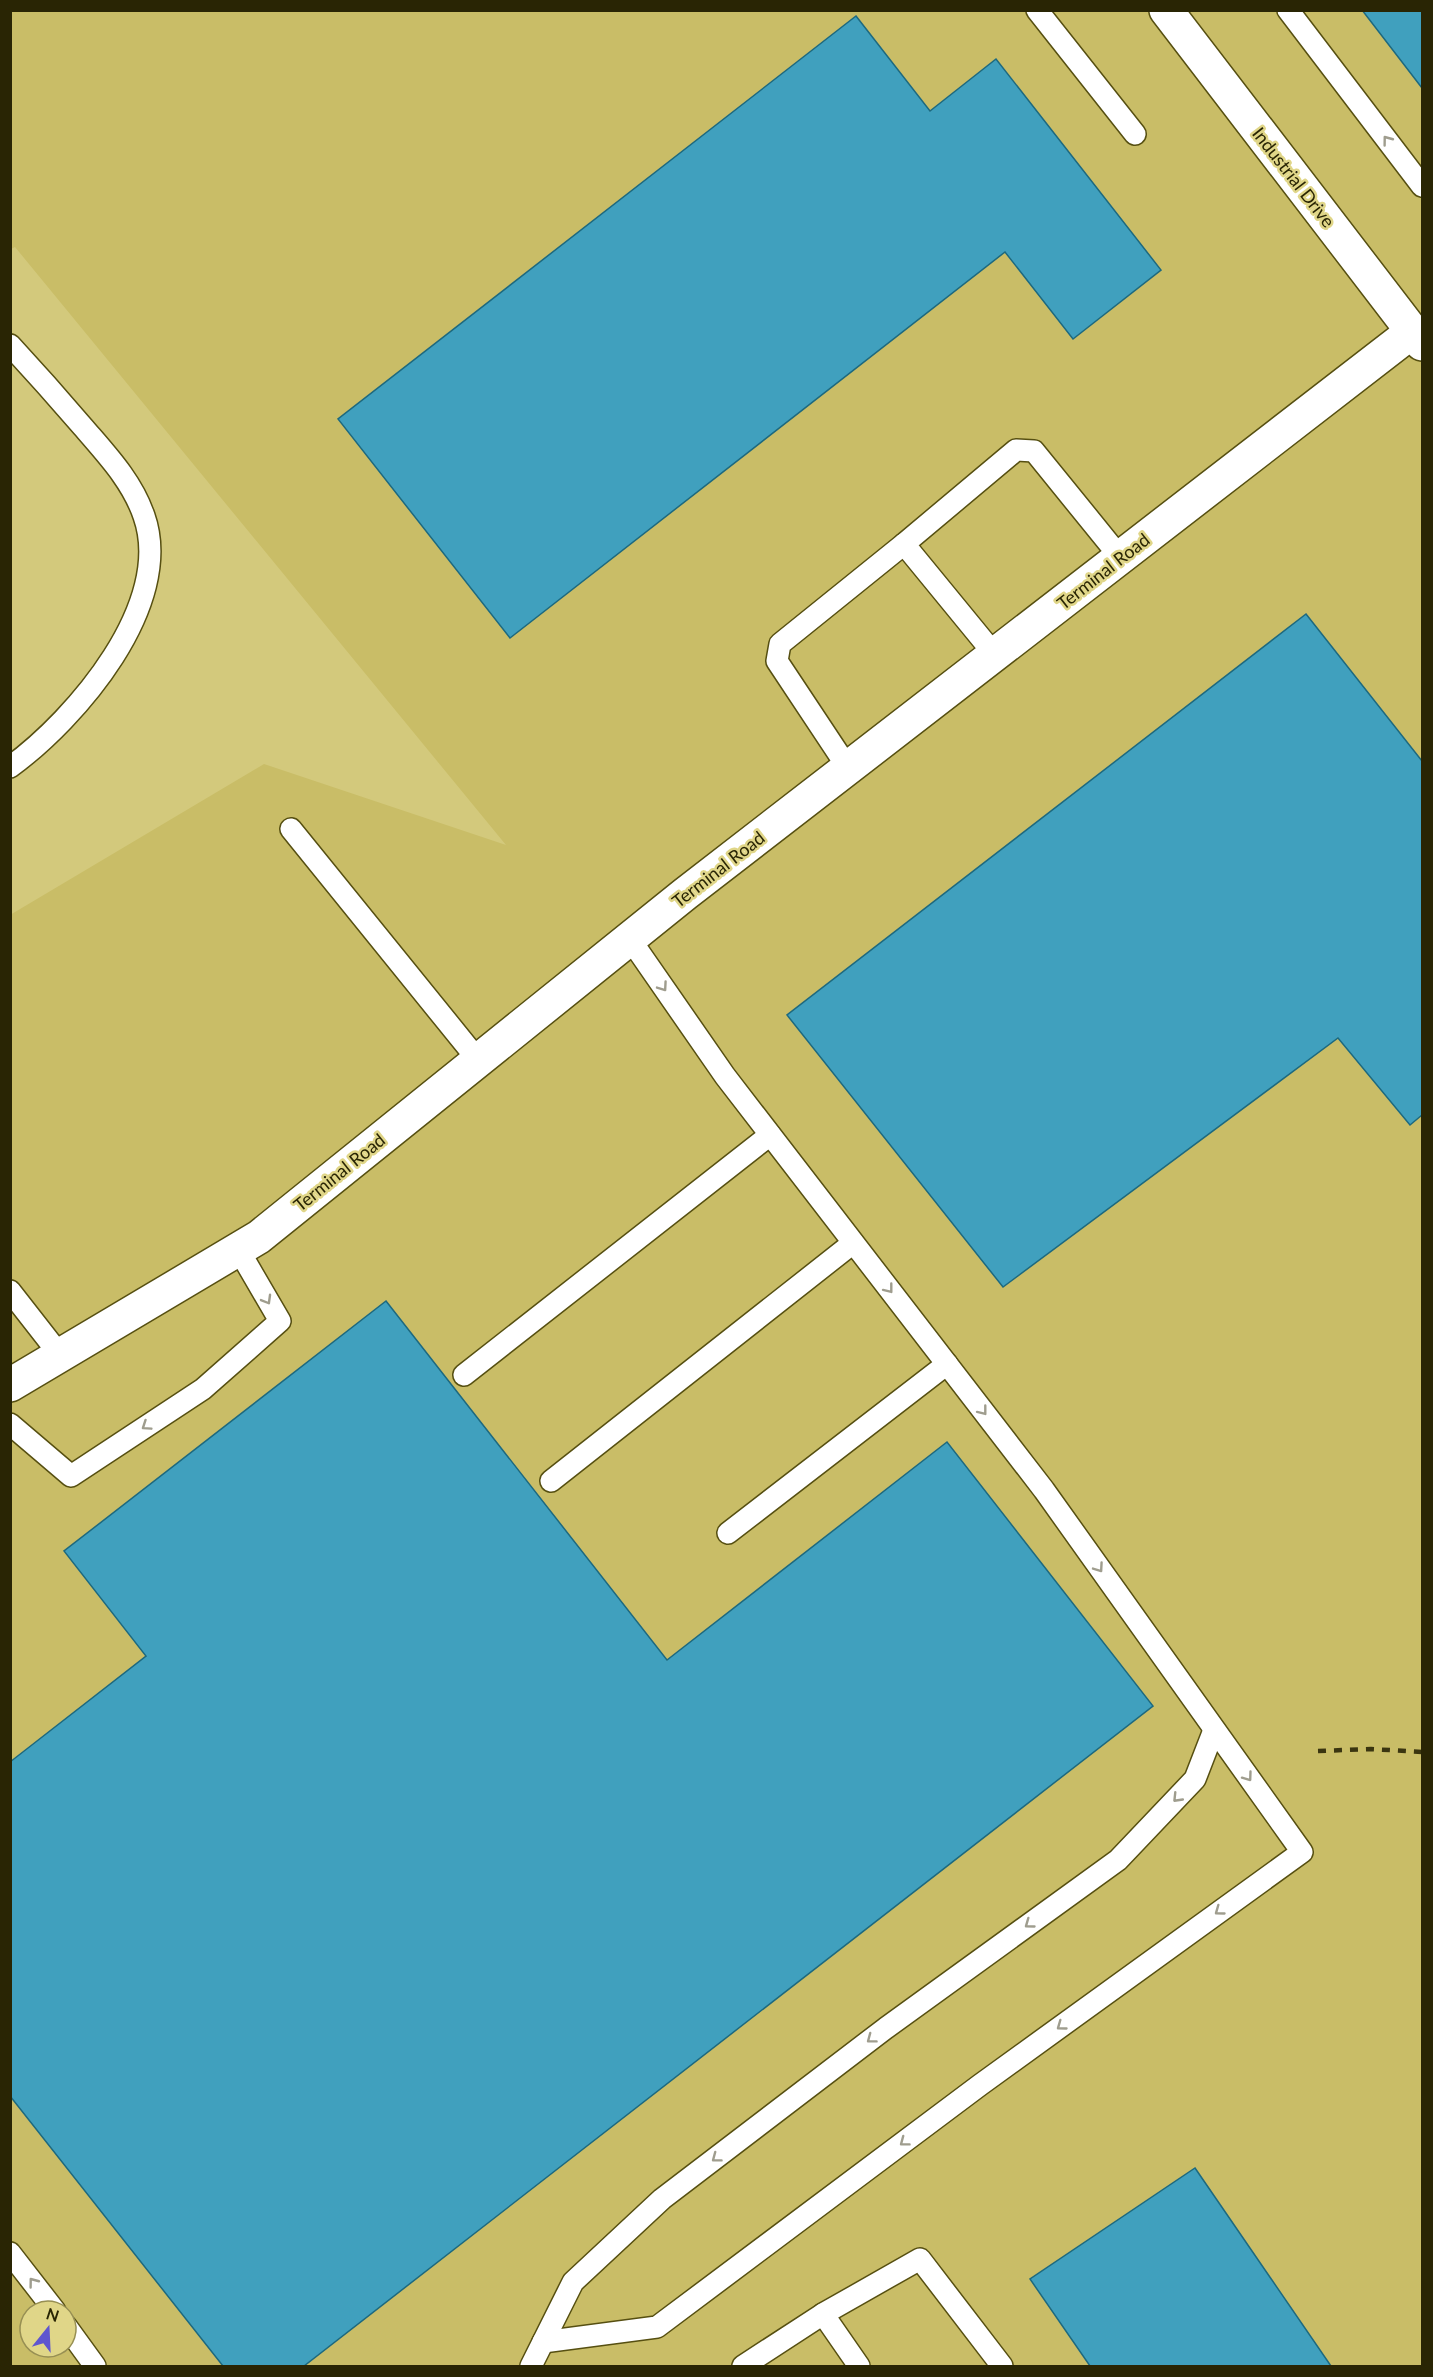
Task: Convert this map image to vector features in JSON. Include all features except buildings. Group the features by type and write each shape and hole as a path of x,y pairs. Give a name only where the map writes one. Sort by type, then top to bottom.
{"street":[{"name":"Industrial Drive","path":"1166,10 1419,333"},
{"name":"Terminal Road","path":"10,1384 259,1237 478,1060 848,768 1120,557 1419,333"}],"lane":[{"path":"1037,10 1135,134"},
{"path":"1288,10 1422,186"},
{"path":"10,345 124,475 145,517 151,550 142,599 117,650 84,698 28,754 10,768"},
{"path":"848,768 777,661 780,644 1016,450 1034,451 1120,557"},
{"path":"904,544 995,655"},
{"path":"291,830 478,1060"},
{"path":"543,2342 657,2327 980,2085 1302,1852 1044,1490 725,1076 630,939"},
{"path":"464,1375 770,1135"},
{"path":"551,1481 853,1243"},
{"path":"10,1424 71,1476 203,1389 280,1321 238,1249"},
{"path":"10,1291 60,1355"},
{"path":"728,1533 947,1364"},
{"path":"531,2367 573,2282 662,2199 886,2028 1118,1860 1195,1779 1214,1730"},
{"path":"10,2253 46,2299"},
{"path":"743,2367 823,2314 920,2259 1002,2367"},
{"path":"823,2314 859,2367"},
{"path":"78,2343 95,2367"}],"shaded area":[{"path":"11,11 1422,11 1422,2366 11,2366 10,915 264,764 506,845 15,247 11,249"}],"railway":[{"path":"1318,1751 1371,1749 1422,1752"}]}
